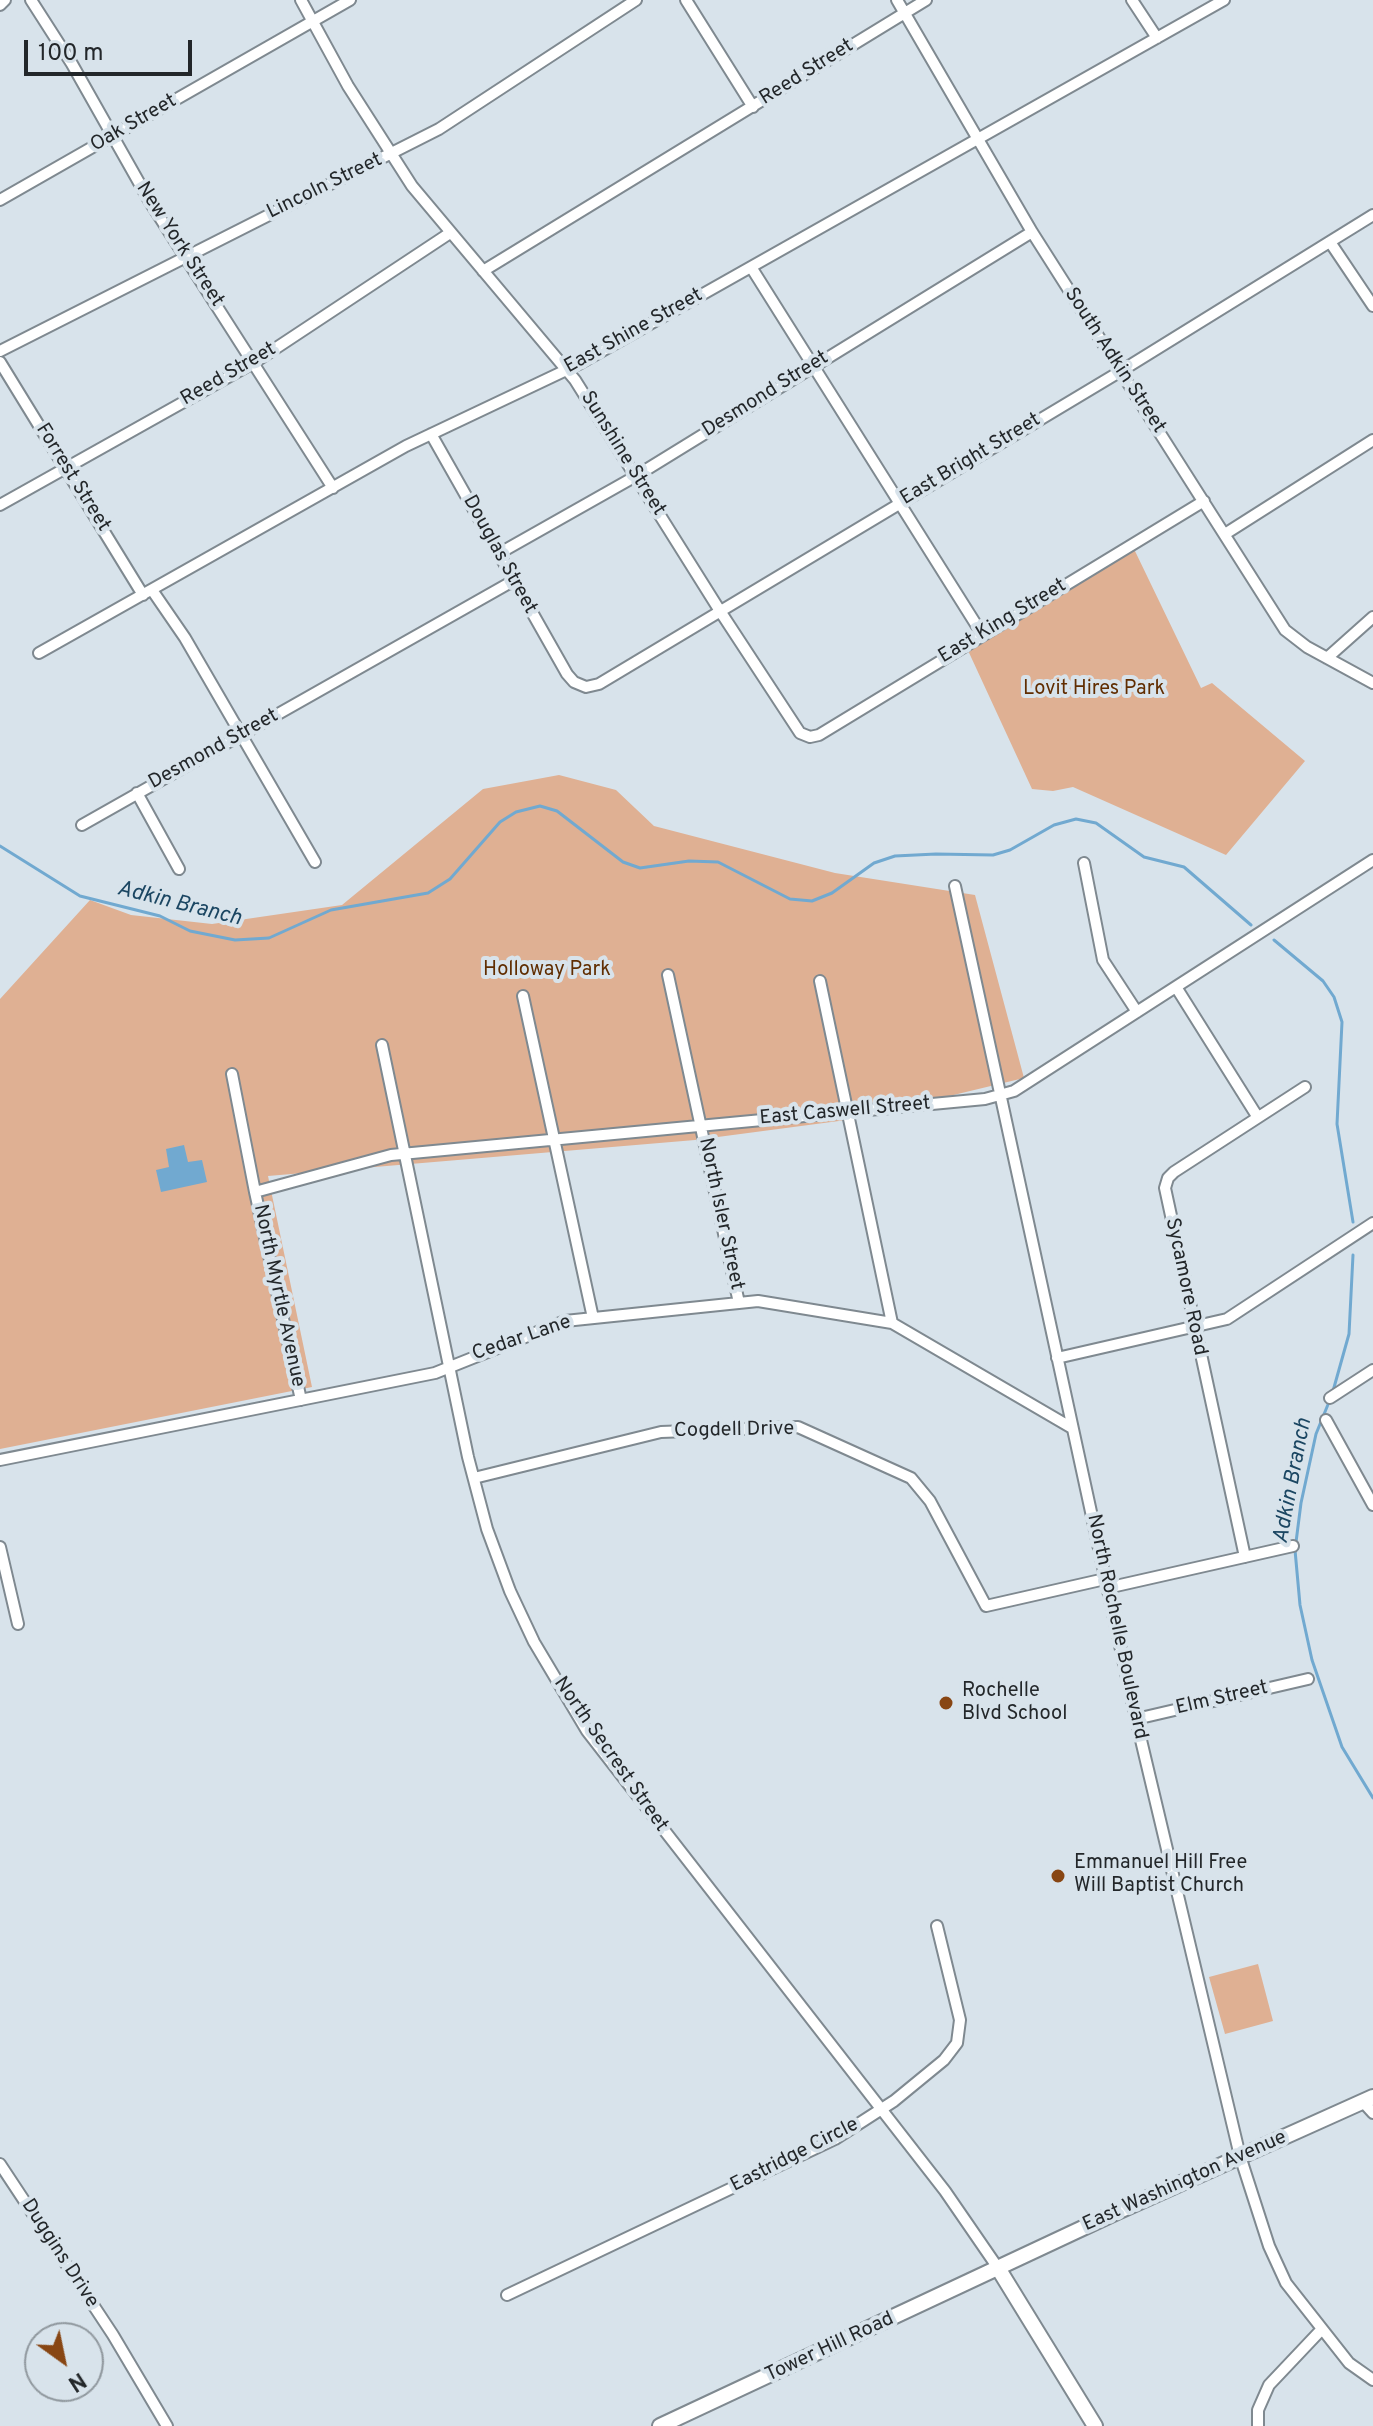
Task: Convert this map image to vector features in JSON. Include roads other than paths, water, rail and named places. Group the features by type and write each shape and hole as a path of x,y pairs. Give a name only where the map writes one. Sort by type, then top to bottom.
{"street":[{"path":"0,5 5,0"},
{"name":"New York Street","path":"31,0 72,64 111,137 333,488"},
{"name":"Sunshine Street","path":"301,0 348,86 391,154 450,233 566,370 800,733"},
{"name":"Oak Street","path":"0,200 350,0"},
{"name":"Lincoln Street","path":"0,351 391,154 491,96 636,0"},
{"path":"686,0 753,107"},
{"name":"South Adkin Street","path":"897,0 1032,232 1285,630 1373,683"},
{"name":"Reed Street","path":"483,271 926,0"},
{"path":"1132,0 1157,38"},
{"name":"East Shine Street","path":"39,653 431,434 566,370 1224,0"},
{"name":"East Bright Street","path":"567,674 574,682 586,687 599,684 1121,371 1373,215"},
{"name":"Desmond Street","path":"498,554 636,476 1032,232"},
{"name":"Reed Street","path":"0,505 255,362 450,233"},
{"path":"1330,242 1373,306"},
{"path":"751,267 982,634"},
{"name":"Forrest Street","path":"0,362 147,592 185,638 315,862"},
{"name":"Douglas Street","path":"431,434 567,674"},
{"path":"1225,534 1373,440"},
{"name":"East King Street","path":"800,733 810,737 819,735 1204,501"},
{"name":"Desmond Street","path":"82,825 513,581"},
{"path":"1327,658 1373,617"},
{"path":"137,793 179,869"},
{"name":"East Caswell Street","path":"255,1192 404,1154 985,1099 1014,1091 1373,860"},
{"path":"1084,863 1103,960 1137,1012"},
{"name":"North Rochelle Boulevard","path":"955,886 1136,1719 1240,2156 1279,2269 1300,2303 1349,2363 1373,2380"},
{"name":"North Isler Street","path":"668,975 739,1303"},
{"path":"820,981 892,1323"},
{"path":"1176,987 1257,1116"},
{"path":"523,996 593,1318"},
{"name":"North Secrest Street","path":"382,1045 474,1478 487,1529 510,1591 534,1642 564,1695 641,1803 945,2191 998,2268"},
{"name":"North Myrtle Avenue","path":"232,1074 301,1400"},
{"name":"Sycamore Road","path":"1245,1557 1165,1188 1174,1172 1305,1087"},
{"path":"1057,1358 1227,1319 1373,1223"},
{"name":"Cedar Lane","path":"0,1460 435,1373 565,1321 758,1301 892,1323 1072,1428"},
{"path":"1330,1398 1373,1370"},
{"path":"1326,1420 1373,1505"},
{"name":"Cogdell Drive","path":"474,1478 661,1432 798,1427 911,1478 930,1501 986,1606 1106,1583"},
{"path":"1106,1583 1293,1546"},
{"path":"0,1547 18,1624"},
{"name":"Elm Street","path":"1136,1719 1308,1679"},
{"name":"Eastridge Circle","path":"507,2295 835,2139 894,2101 944,2060 957,2043 960,2020 937,1926"},
{"name":"East Washington Avenue","path":"998,2268 1240,2156 1370,2104"},
{"name":"Duggins Drive","path":"0,2164 113,2335 167,2426"},
{"path":"998,2268 1095,2426"},
{"name":"Tower Hill Road","path":"660,2426 998,2268"},
{"path":"1258,2426 1258,2410 1269,2385 1322,2329"}],"water":[{"path":"184,1145 188,1162 202,1160 207,1182 161,1192 156,1170 169,1167 166,1149"}],"waterway":[{"name":"Adkin Branch","path":"0,846 80,896 160,916 190,931 235,940 269,938 331,910 428,893 450,879 500,822 516,812 540,806 557,811 623,862 640,868 689,861 718,862 790,899 812,901 832,893 874,863 895,856 993,855 1010,850 1054,825 1076,819 1096,823 1144,857 1184,867 1251,925"},
{"name":"Adkin Branch","path":"1274,940 1323,981 1334,997 1342,1022 1337,1124 1353,1222"},
{"name":"Adkin Branch","path":"1333,1391 1349,1334 1353,1255"},
{"name":"Adkin Branch","path":"1329,1402 1316,1434 1301,1503 1295,1550 1300,1605 1312,1660 1342,1747 1373,1798"}],"place":[{"name":"Rochelle Blvd School","path":"946,1703"},
{"name":"Emmanuel Hill Free Will Baptist Church","path":"1058,1876"}],"park label":[{"name":"Lovit Hires Park","path":"1094,690"},
{"name":"Holloway Park","path":"547,971"}]}
